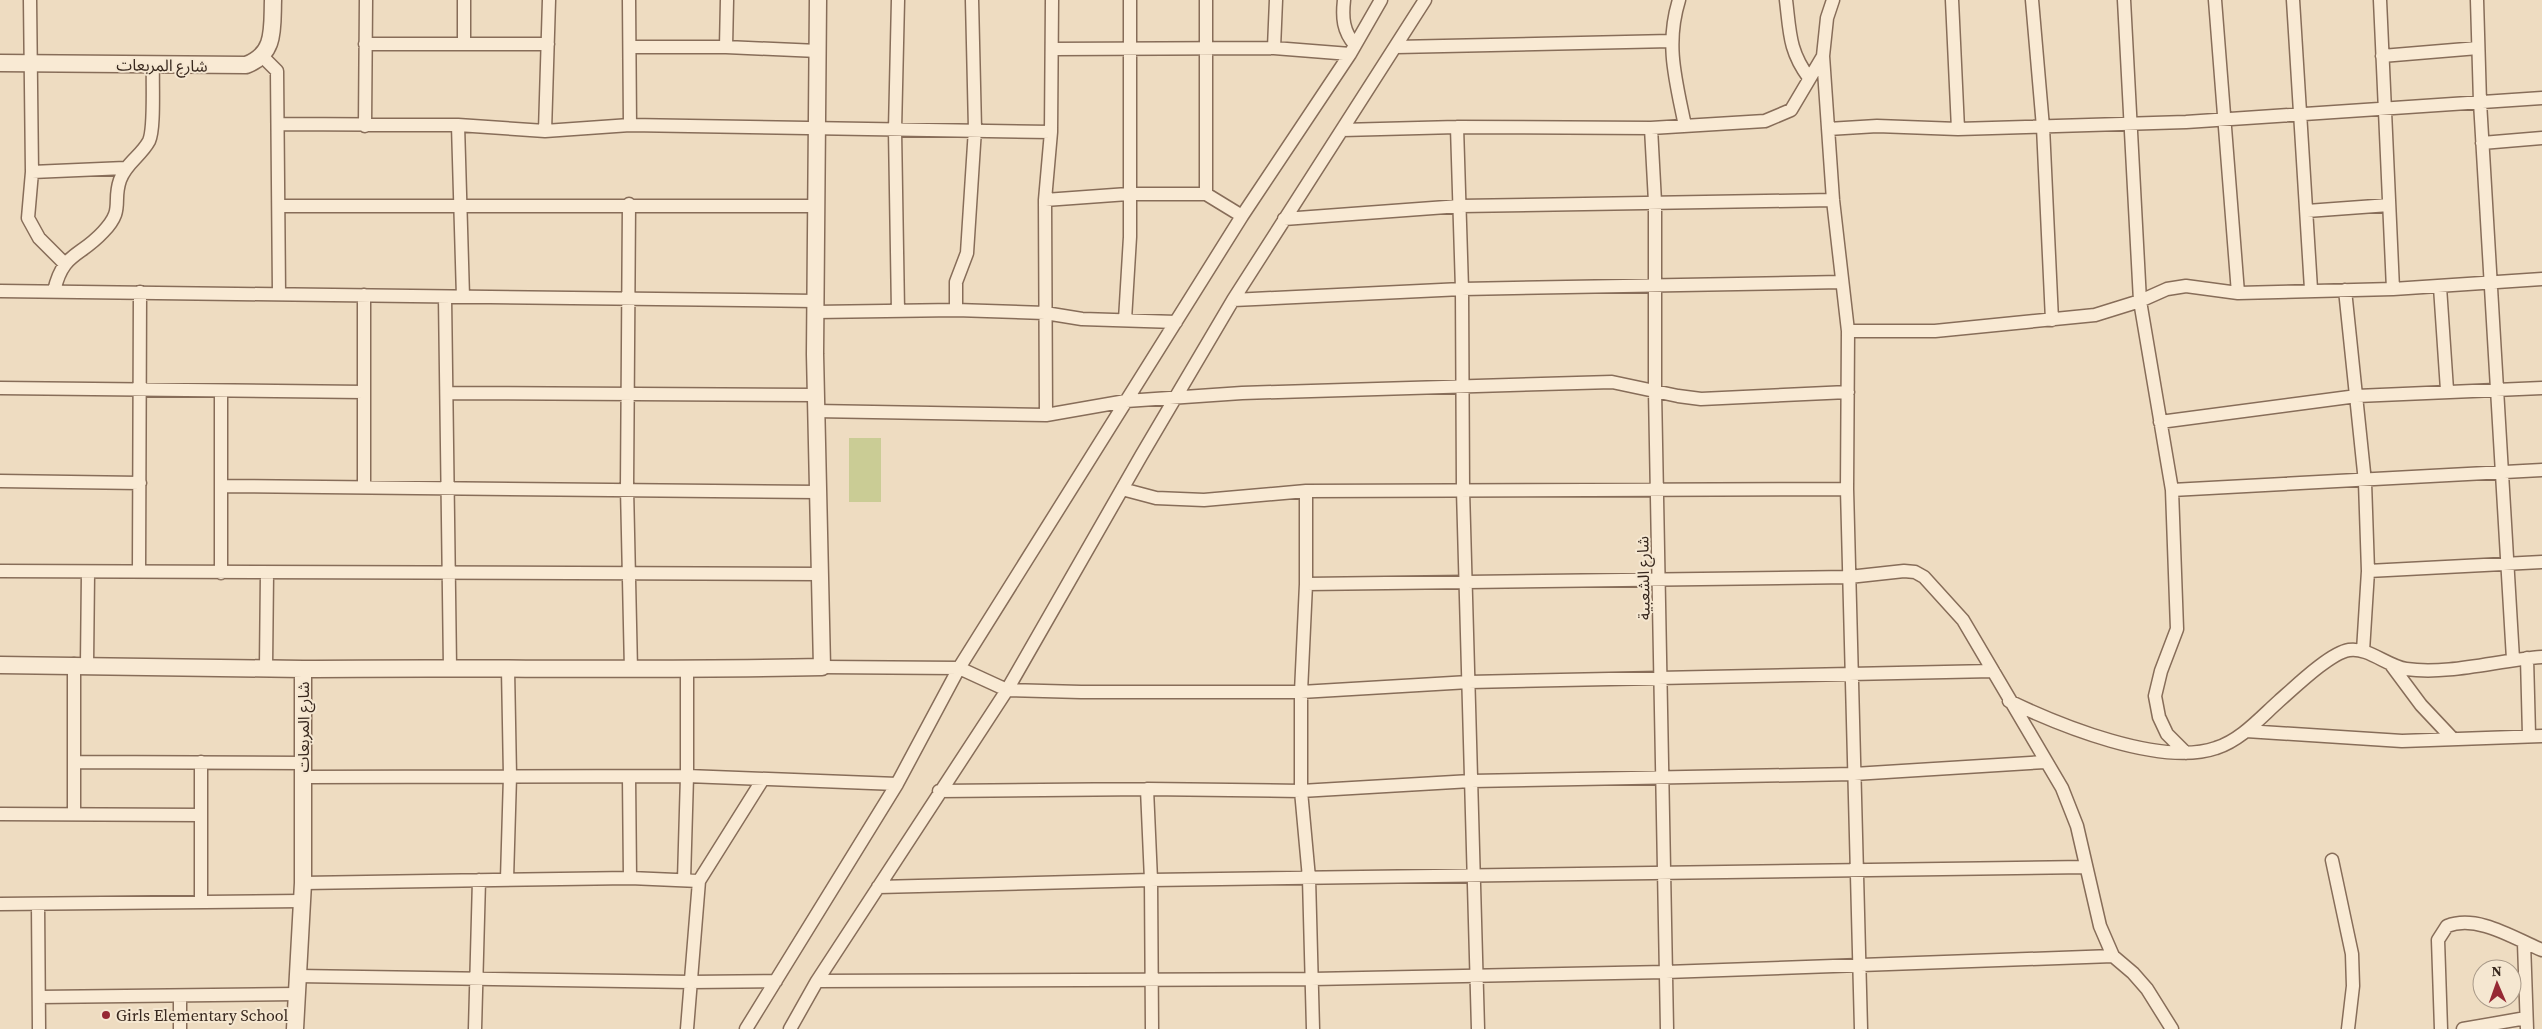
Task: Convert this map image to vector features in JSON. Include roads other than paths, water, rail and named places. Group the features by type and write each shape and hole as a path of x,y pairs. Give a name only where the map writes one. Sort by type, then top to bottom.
{"street":[{"path":"30,0 32,172 28,218 39,238 64,263"},
{"path":"272,0 269,44 263,56 278,71 279,294"},
{"path":"365,126 366,0"},
{"path":"464,0 464,44"},
{"path":"545,131 549,0"},
{"path":"629,0 630,125"},
{"path":"726,47 727,0"},
{"path":"818,0 815,128 815,411 822,668"},
{"path":"898,0 895,130 898,311"},
{"path":"956,310 956,282 967,253 975,129 972,0"},
{"path":"1046,415 1045,200 1053,49 1052,0"},
{"path":"1125,320 1130,238 1128,194 1130,0"},
{"path":"1206,0 1206,194"},
{"path":"1274,48 1276,0"},
{"path":"1344,0 1343,21 1352,50"},
{"path":"746,1029 897,784 959,668 1242,216 1352,50 1381,0"},
{"path":"790,1029 816,981 1007,690 1233,300 1425,0"},
{"path":"1679,0 1673,20 1671,41 1674,76 1685,126"},
{"path":"1786,0 1792,47 1796,61 1809,78"},
{"path":"1833,0 1827,18 1823,56 1833,200 1848,331 1847,489 1861,1029"},
{"path":"1952,0 1958,129"},
{"path":"2032,0 2043,127 2052,320"},
{"path":"2124,0 2129,124 2140,301 2172,490 2177,629 2160,671 2155,696 2159,718 2167,734 2186,753"},
{"path":"2215,0 2238,293"},
{"path":"2293,0 2311,289"},
{"path":"2380,0 2393,289"},
{"path":"2477,0 2482,143 2513,659"},
{"path":"1396,47 1671,41"},
{"path":"365,44 548,44"},
{"path":"630,47 726,47 818,51"},
{"path":"1053,49 1274,48 1352,50"},
{"path":"2382,56 2478,48"},
{"name":"شارع المربعات","path":"0,63 246,65 263,56"},
{"path":"1342,130 1458,127 1651,128 1765,121 1791,110 1823,56"},
{"path":"54,291 58,275 64,263 103,233 117,214 119,182 125,168 150,139 153,65"},
{"path":"1828,129 1877,126 1958,129 2223,120 2542,98"},
{"path":"279,124 365,126 458,125 545,131 630,125 895,130 975,129 1050,132"},
{"path":"458,125 463,298"},
{"path":"1458,127 1462,289 1463,490 1478,1029"},
{"name":"شارع الشعبية","path":"1651,128 1655,202 1655,391 1660,580 1666,1029"},
{"path":"2482,143 2542,138"},
{"path":"32,172 125,168"},
{"path":"1045,200 1128,194 1206,194 1242,216"},
{"path":"1284,219 1460,206 1833,200"},
{"path":"279,206 629,204 815,206"},
{"path":"629,204 627,488 630,670"},
{"path":"2307,211 2389,205"},
{"path":"1848,331 1935,331 2095,315 2140,301 2167,288 2186,286 2238,293 2311,289 2393,289 2542,279"},
{"path":"1233,300 1462,289 1841,282"},
{"path":"2440,286 2447,390"},
{"path":"2345,290 2365,482 2368,570 2363,651"},
{"path":"0,291 629,299 898,311 956,310 1045,313 1082,319 1176,322"},
{"path":"138,572 140,292"},
{"path":"364,295 364,486"},
{"path":"446,297 450,667"},
{"path":"815,411 1046,415 1126,401 1242,393 1612,382 1701,398 1848,392"},
{"path":"0,388 221,392 364,392"},
{"path":"2160,422 2357,396 2447,390 2542,388"},
{"path":"221,392 221,573"},
{"path":"448,393 815,395"},
{"path":"2172,490 2365,482 2542,470"},
{"path":"0,480 140,483"},
{"path":"221,486 627,488 818,492"},
{"path":"1122,489 1156,498 1204,500 1306,491 1847,489"},
{"path":"1306,491 1306,584 1301,692 1301,791 1309,878 1313,1029"},
{"path":"2368,570 2542,562"},
{"path":"0,571 88,573 820,574"},
{"path":"1306,584 1849,577 1904,571 1924,577 1963,620 2062,788 2078,826 2100,926 2112,956 2133,973 2147,989 2172,1029"},
{"path":"74,814 74,762 88,573"},
{"path":"266,667 267,573"},
{"path":"2009,701 2074,730 2139,747 2186,753 2216,748 2246,731 2288,693 2337,655 2350,650 2363,651 2392,666 2422,670 2542,657"},
{"path":"2246,731 2402,741 2536,736 2527,658"},
{"name":"شارع المربعات","path":"0,665 81,664 303,668 303,883 295,1029"},
{"path":"2392,666 2421,705 2453,739"},
{"path":"303,668 450,667 687,670 959,668 1007,690 1301,692 1468,682 1993,671"},
{"path":"507,879 510,776 508,669"},
{"path":"684,880 687,776 687,670"},
{"path":"74,762 201,762 304,770 510,776 687,776 897,784"},
{"path":"201,762 201,902"},
{"path":"939,791 1147,789 1301,791 1471,781 1854,774 2045,762"},
{"path":"629,777 630,878"},
{"path":"687,1029 699,881 763,780"},
{"path":"1147,789 1151,880 1152,1029"},
{"path":"0,814 201,815"},
{"path":"2332,860 2352,954 2353,986 2348,1029"},
{"path":"878,887 1151,880 2086,867"},
{"path":"303,883 630,878 699,881"},
{"path":"475,1029 479,880"},
{"path":"0,904 302,902"},
{"path":"38,904 39,1029"},
{"path":"2441,1029 2438,940 2447,926 2468,923 2498,931 2542,950"},
{"path":"2463,1029 2527,1024 2524,943"},
{"path":"816,981 1312,979 1476,976 1859,966 2112,956"},
{"path":"297,976 690,982 776,981"},
{"path":"39,997 180,997 296,994"},
{"path":"180,997 180,1029"}],"place":[{"name":"Girls Elementary School","path":"106,1015"}]}
